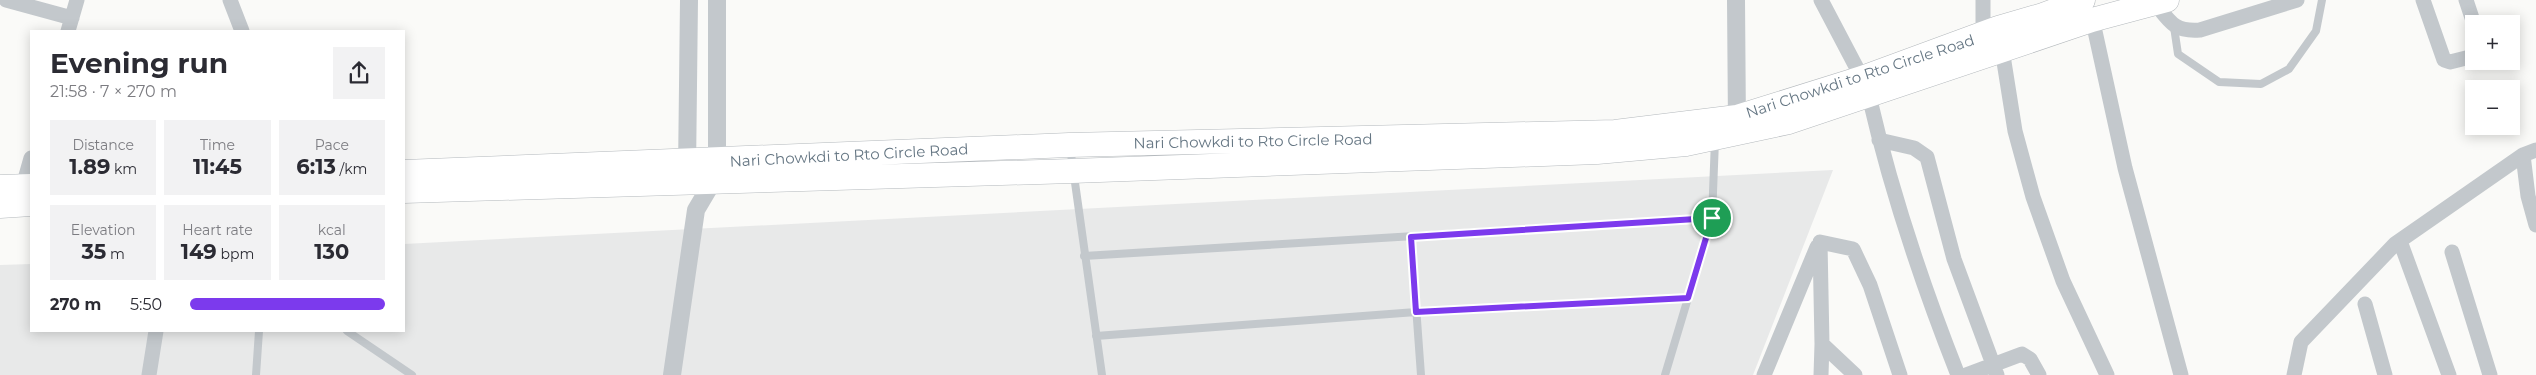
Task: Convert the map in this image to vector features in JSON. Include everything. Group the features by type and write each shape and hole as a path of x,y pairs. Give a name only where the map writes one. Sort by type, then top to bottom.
{"highway":[{"path":"1865,87 2003,51 2088,7 2161,2"},
{"name":"Nari Chowkdi to Rto Circle Road","path":"405,172 687,173 1069,145 1725,128 1865,87 1990,31 2043,15 2088,7"},
{"path":"715,172 1072,172 1597,152 1725,128"},
{"path":"405,191 687,173"},
{"path":"0,187 29,192"},
{"path":"0,206 29,192"}],"street":[{"path":"6,0 70,25 77,0"},
{"path":"230,0 242,30"},
{"path":"690,0 687,173 696,210"},
{"path":"672,375 696,210 715,172 717,0"},
{"path":"1725,128 1736,0"},
{"path":"1822,0 1865,87 1879,140 1930,303 1958,375"},
{"path":"1983,0 1990,31 2003,51 2015,131 2033,197 2063,281 2107,375"},
{"path":"2161,2 2174,27 2186,32 2200,30 2297,0"},
{"path":"2423,0 2444,60 2450,62 2465,58"},
{"path":"2466,0 2471,15"},
{"path":"2088,7 2125,168 2181,375"},
{"path":"1879,140 1914,148 1927,157 1951,250 1995,370"},
{"path":"2530,153 2528,196 2536,225"},
{"path":"2294,375 2301,342 2400,241 2530,153"},
{"path":"29,192 30,175"},
{"path":"2400,241 2449,375"},
{"path":"1820,242 1821,375"},
{"path":"1768,371 1820,242"},
{"path":"1820,242 1853,249 1870,285 1900,375"},
{"path":"2452,252 2490,375"},
{"path":"2365,304 2385,375"},
{"path":"149,375 156,332"},
{"path":"1822,344 1855,375"},
{"path":"1966,375 1995,370 2022,354 2030,359 2039,375"}],"lane":[{"path":"2174,27 2178,54 2219,82 2261,84 2289,69 2295,62 2316,31 2322,0"},
{"path":"1665,375 1712,218 1725,128"},
{"path":"1069,145 1102,375"},
{"path":"1084,256 1712,218"},
{"path":"1411,237 1421,375"},
{"path":"1096,336 1416,312 1688,298"},
{"path":"256,375 259,332"},
{"path":"348,332 412,375"}],"shaded area":[{"path":"1833,170 1753,375 0,375 0,265 30,264 30,332 405,332 405,244"}],"route":[{"path":"1712,218 1688,298 1416,312 1411,237 1712,218"}]}
